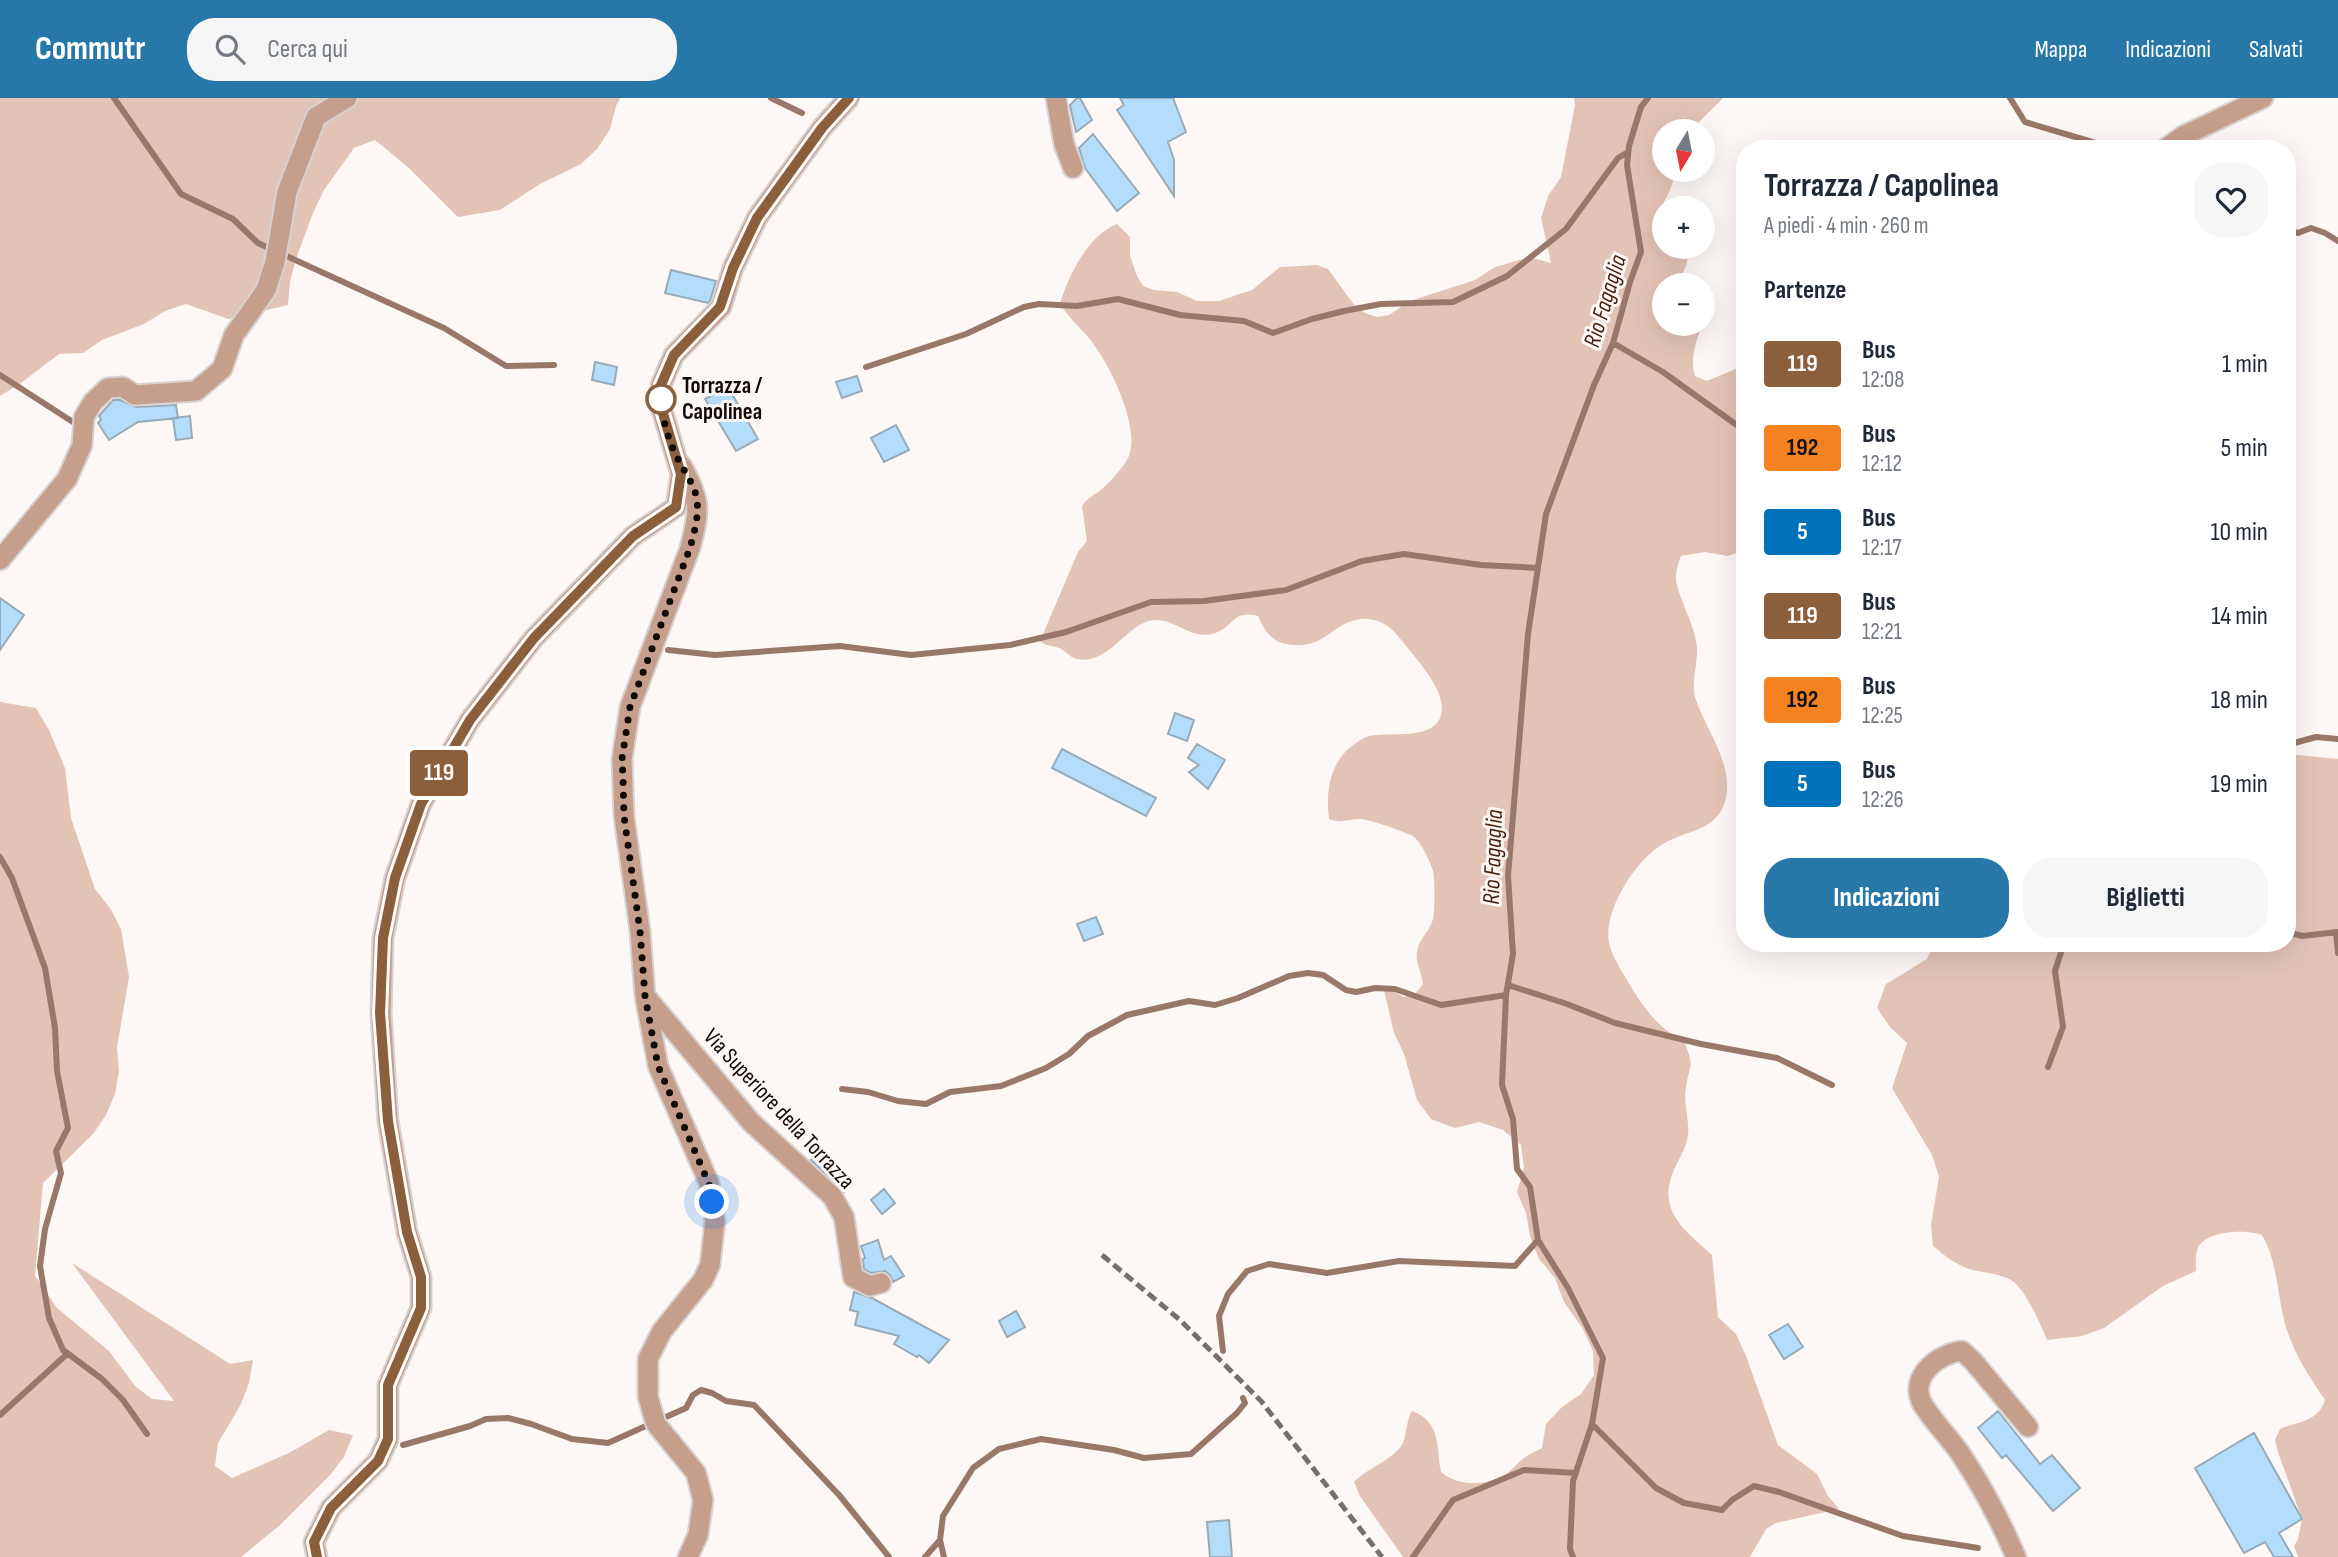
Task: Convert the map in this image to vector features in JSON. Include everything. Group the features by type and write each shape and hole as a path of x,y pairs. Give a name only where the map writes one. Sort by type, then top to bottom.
{"street":[{"path":"0,560 67,479 82,445 84,417 93,402 108,388 123,387 135,395 195,391 222,369 234,335 265,290 275,262 287,192 316,117 347,98"},
{"path":"317,1557 314,1542 331,1508 378,1461 388,1439 388,1385 421,1308 421,1277 407,1232 388,1121 380,1013 383,938 395,878 421,804 470,720 534,638 633,536 676,507 681,474 662,410 661,385 674,355 720,307 733,268 757,218 822,128 849,98"},
{"path":"1056,98 1065,144 1073,167"},
{"path":"2177,140 2263,98"},
{"path":"677,458 694,489 698,503 697,523 630,707 622,759 624,816 640,931 645,996 658,1066 709,1184 715,1221 710,1265 703,1280 662,1331 648,1359 648,1397 656,1424 696,1473 703,1500 698,1535 688,1557"},
{"name":"Via Superiore della Torrazza","path":"645,996 751,1122 832,1196 844,1217 853,1277 870,1286 881,1283"},
{"path":"2016,1557 1976,1476 1921,1402 1919,1392 1923,1376 1935,1360 1949,1352 1962,1351 2028,1427"}],"shaded area":[{"path":"0,98 620,98 610,129 598,148 581,164 540,184 500,210 458,217 409,168 375,140 354,148 324,190 313,213 290,281 288,305 228,319 186,304 102,340 83,353 59,354 0,396"},
{"path":"1574,98 1723,98 1702,119 1652,119 1652,182 1672,182 1667,196 1652,196 1652,259 1687,259 1687,263 1683,273 1652,273 1652,336 1698,336 1693,369 1695,376 1707,381 1736,369 1736,553 1728,556 1705,552 1681,556 1676,577 1696,639 1694,694 1721,755 1727,790 1720,813 1713,821 1663,844 1642,861 1616,901 1608,930 1613,955 1636,995 1656,1021 1684,1041 1690,1056 1685,1093 1688,1135 1669,1188 1672,1211 1685,1230 1712,1255 1718,1317 1736,1334 1778,1445 1817,1474 1828,1496 1839,1509 1776,1523 1766,1529 1750,1557 1403,1557 1360,1496 1354,1482 1388,1459 1399,1448 1403,1443 1412,1411 1422,1416 1433,1429 1441,1472 1454,1480 1469,1483 1500,1478 1523,1458 1542,1448 1546,1424 1562,1407 1581,1394 1594,1375 1593,1351 1583,1329 1564,1302 1555,1278 1539,1259 1530,1236 1526,1213 1517,1192 1524,1168 1521,1145 1503,1130 1479,1122 1455,1128 1431,1119 1417,1100 1404,1054 1394,1033 1383,986 1404,997 1415,994 1423,984 1417,952 1434,915 1434,875 1427,856 1411,835 1365,820 1329,819 1329,786 1335,766 1347,750 1368,736 1414,733 1431,728 1437,723 1442,705 1435,685 1423,666 1390,628 1367,619 1350,622 1319,640 1300,645 1277,641 1266,630 1258,616 1249,615 1238,617 1225,628 1204,635 1163,621 1146,622 1099,656 1089,659 1074,658 1061,649 1040,641 1078,552 1087,541 1082,506 1117,473 1127,460 1131,447 1127,414 1114,378 1088,337 1060,304 1074,269 1097,237 1117,224 1130,237 1130,256 1137,276 1143,286 1154,290 1177,292 1197,301 1219,301 1252,290 1280,267 1317,265 1328,269 1355,306 1377,317 1389,315 1410,301 1475,280 1495,267 1529,257 1551,263 1541,218 1548,196 1561,177 1575,105"},
{"path":"0,702 36,708 49,730 65,768 71,818 95,889 110,908 121,929 129,977 117,1047 119,1071 115,1094 106,1115 93,1134 43,1183 35,1276 57,1308 109,1351 135,1386 152,1399 174,1401 72,1263 230,1364 253,1360 249,1383 241,1404 218,1443 215,1466 232,1478 289,1453 329,1430 353,1435 344,1457 330,1475 280,1525 241,1557 0,1557"},
{"path":"2296,755 2338,759 2338,1557 2298,1557 2294,1546 2302,1519 2275,1440 2280,1429 2318,1413 2325,1400 2302,1364 2288,1334 2274,1268 2262,1235 2227,1232 2209,1238 2198,1248 2196,1271 2163,1286 2104,1328 2082,1336 2047,1340 2032,1307 2016,1284 2001,1276 1964,1267 1933,1246 1931,1225 1939,1177 1932,1155 1892,1088 1907,1043 1890,1027 1877,1008 1886,984 1927,959 1930,952 2296,952"}],"building":[{"path":"1080,98 1092,120 1076,132 1070,105"},
{"path":"1120,98 1173,98 1186,132 1168,142 1174,160 1174,196 1117,110 1124,105"},
{"path":"1093,134 1139,193 1117,211 1085,168 1079,148"},
{"path":"671,270 716,281 710,301 708,303 665,293"},
{"path":"595,362 617,367 614,385 592,380"},
{"path":"857,376 862,391 842,398 836,382"},
{"path":"728,387 758,439 736,451 705,399"},
{"path":"113,400 136,407 176,405 178,418 138,422 109,440 98,423 101,420 99,416"},
{"path":"190,416 192,438 176,440 173,418"},
{"path":"896,425 909,450 884,462 871,438"},
{"path":"0,598 24,615 0,650"},
{"path":"1175,713 1194,720 1187,741 1168,734"},
{"path":"1197,744 1225,760 1208,789 1189,772 1199,765 1188,758"},
{"path":"1062,749 1156,798 1146,816 1052,768"},
{"path":"1096,917 1103,934 1084,941 1077,924"},
{"path":"820,1151 853,1184 844,1192 811,1160"},
{"path":"884,1189 895,1203 882,1214 871,1200"},
{"path":"878,1240 884,1260 891,1256 904,1276 893,1282 885,1271 871,1273 864,1269 865,1258 861,1246"},
{"path":"854,1292 872,1298 949,1340 929,1363 919,1355 917,1357 894,1344 899,1336 855,1325 858,1312 850,1310"},
{"path":"1016,1311 1025,1327 1007,1337 999,1321"},
{"path":"1788,1324 1803,1347 1784,1359 1769,1335"},
{"path":"1998,1411 2040,1464 2052,1455 2080,1488 2053,1511 2006,1455 2002,1458 1978,1428"},
{"path":"2254,1433 2302,1519 2279,1533 2293,1557 2274,1557 2265,1542 2244,1553 2195,1468"},
{"path":"1229,1520 1232,1557 1210,1557 1207,1522"}],"waterway":[{"path":"114,98 181,194 233,219 258,243 444,328 506,366 554,365"},
{"path":"771,98 802,113"},
{"name":"Rio Fagaglia","path":"1223,1351 1219,1316 1228,1294 1247,1271 1269,1264 1327,1273 1399,1261 1515,1266 1538,1240 1530,1187 1517,1169 1513,1119 1502,1085 1506,995 1513,954 1508,876 1528,634 1546,514 1594,385 1613,343 1641,252 1627,165 1629,146 1641,107 1648,98"},
{"path":"2010,98 2025,122 2086,140"},
{"path":"866,367 966,334 1024,307 1039,304 1077,306 1118,299 1180,315 1244,321 1273,333 1312,319 1381,304 1453,302 1507,276 1566,229 1618,158 1628,152"},
{"path":"2296,232 2311,228 2338,241"},
{"path":"1613,343 1663,372 1736,425"},
{"path":"0,375 76,424"},
{"path":"668,650 715,655 840,646 911,655 1010,645 1066,632 1151,602 1204,601 1286,590 1362,561 1404,554 1481,565 1538,568"},
{"path":"2296,743 2316,737 2338,739"},
{"path":"0,857 12,878 45,968 55,1028 57,1071 68,1128 56,1151 61,1173 45,1229 40,1266 49,1318 63,1350 102,1379 123,1400 147,1434"},
{"path":"2336,932 2338,953"},
{"path":"2296,934 2338,932"},
{"path":"2048,1067 2063,1027 2055,971 2061,952"},
{"path":"842,1089 926,1104 950,1092 1001,1086 1046,1068 1069,1054 1088,1036 1127,1015 1189,1001 1215,1005 1289,976 1308,973 1323,975 1346,990 1356,992 1375,988 1395,989 1441,1005 1506,995"},
{"path":"1508,985 1615,1023 1701,1044 1777,1058 1832,1085"},
{"path":"1538,1240 1568,1288 1603,1358 1592,1424 1573,1481 1570,1549 1573,1557"},
{"path":"0,1415 67,1354"},
{"path":"403,1445 486,1419 508,1418 572,1439 608,1443 686,1408 693,1395 701,1390 726,1401 754,1405 840,1496 889,1557"},
{"path":"944,1557 940,1540 943,1516 973,1468 999,1449 1041,1439 1114,1450 1144,1458 1191,1454 1237,1413 1245,1403 1243,1398"},
{"path":"1592,1424 1656,1488 1684,1503 1722,1510 1754,1486 1779,1492 1903,1536 1978,1548"},
{"path":"1413,1557 1453,1500 1524,1470 1576,1473"},
{"path":"925,1557 940,1540"}],"railway":[{"path":"1102,1255 1180,1320 1261,1401 1382,1557"}],"bus line":[{"name":"119","path":"317,1557 314,1542 331,1508 378,1461 388,1439 388,1385 421,1308 421,1277 407,1232 388,1121 380,1013 383,938 395,878 421,804 470,720 534,638 633,536 676,507 681,474 662,410 661,385 674,355 720,307 733,268 757,218 822,128 849,98"}],"place":[{"name":"Torrazza / Capolinea","path":"661,399"}],"route":[{"path":"661,399 668,435 694,489 698,503 697,523 630,707 622,759 624,816 640,931 645,996 658,1066 709,1184 712,1202"}]}
